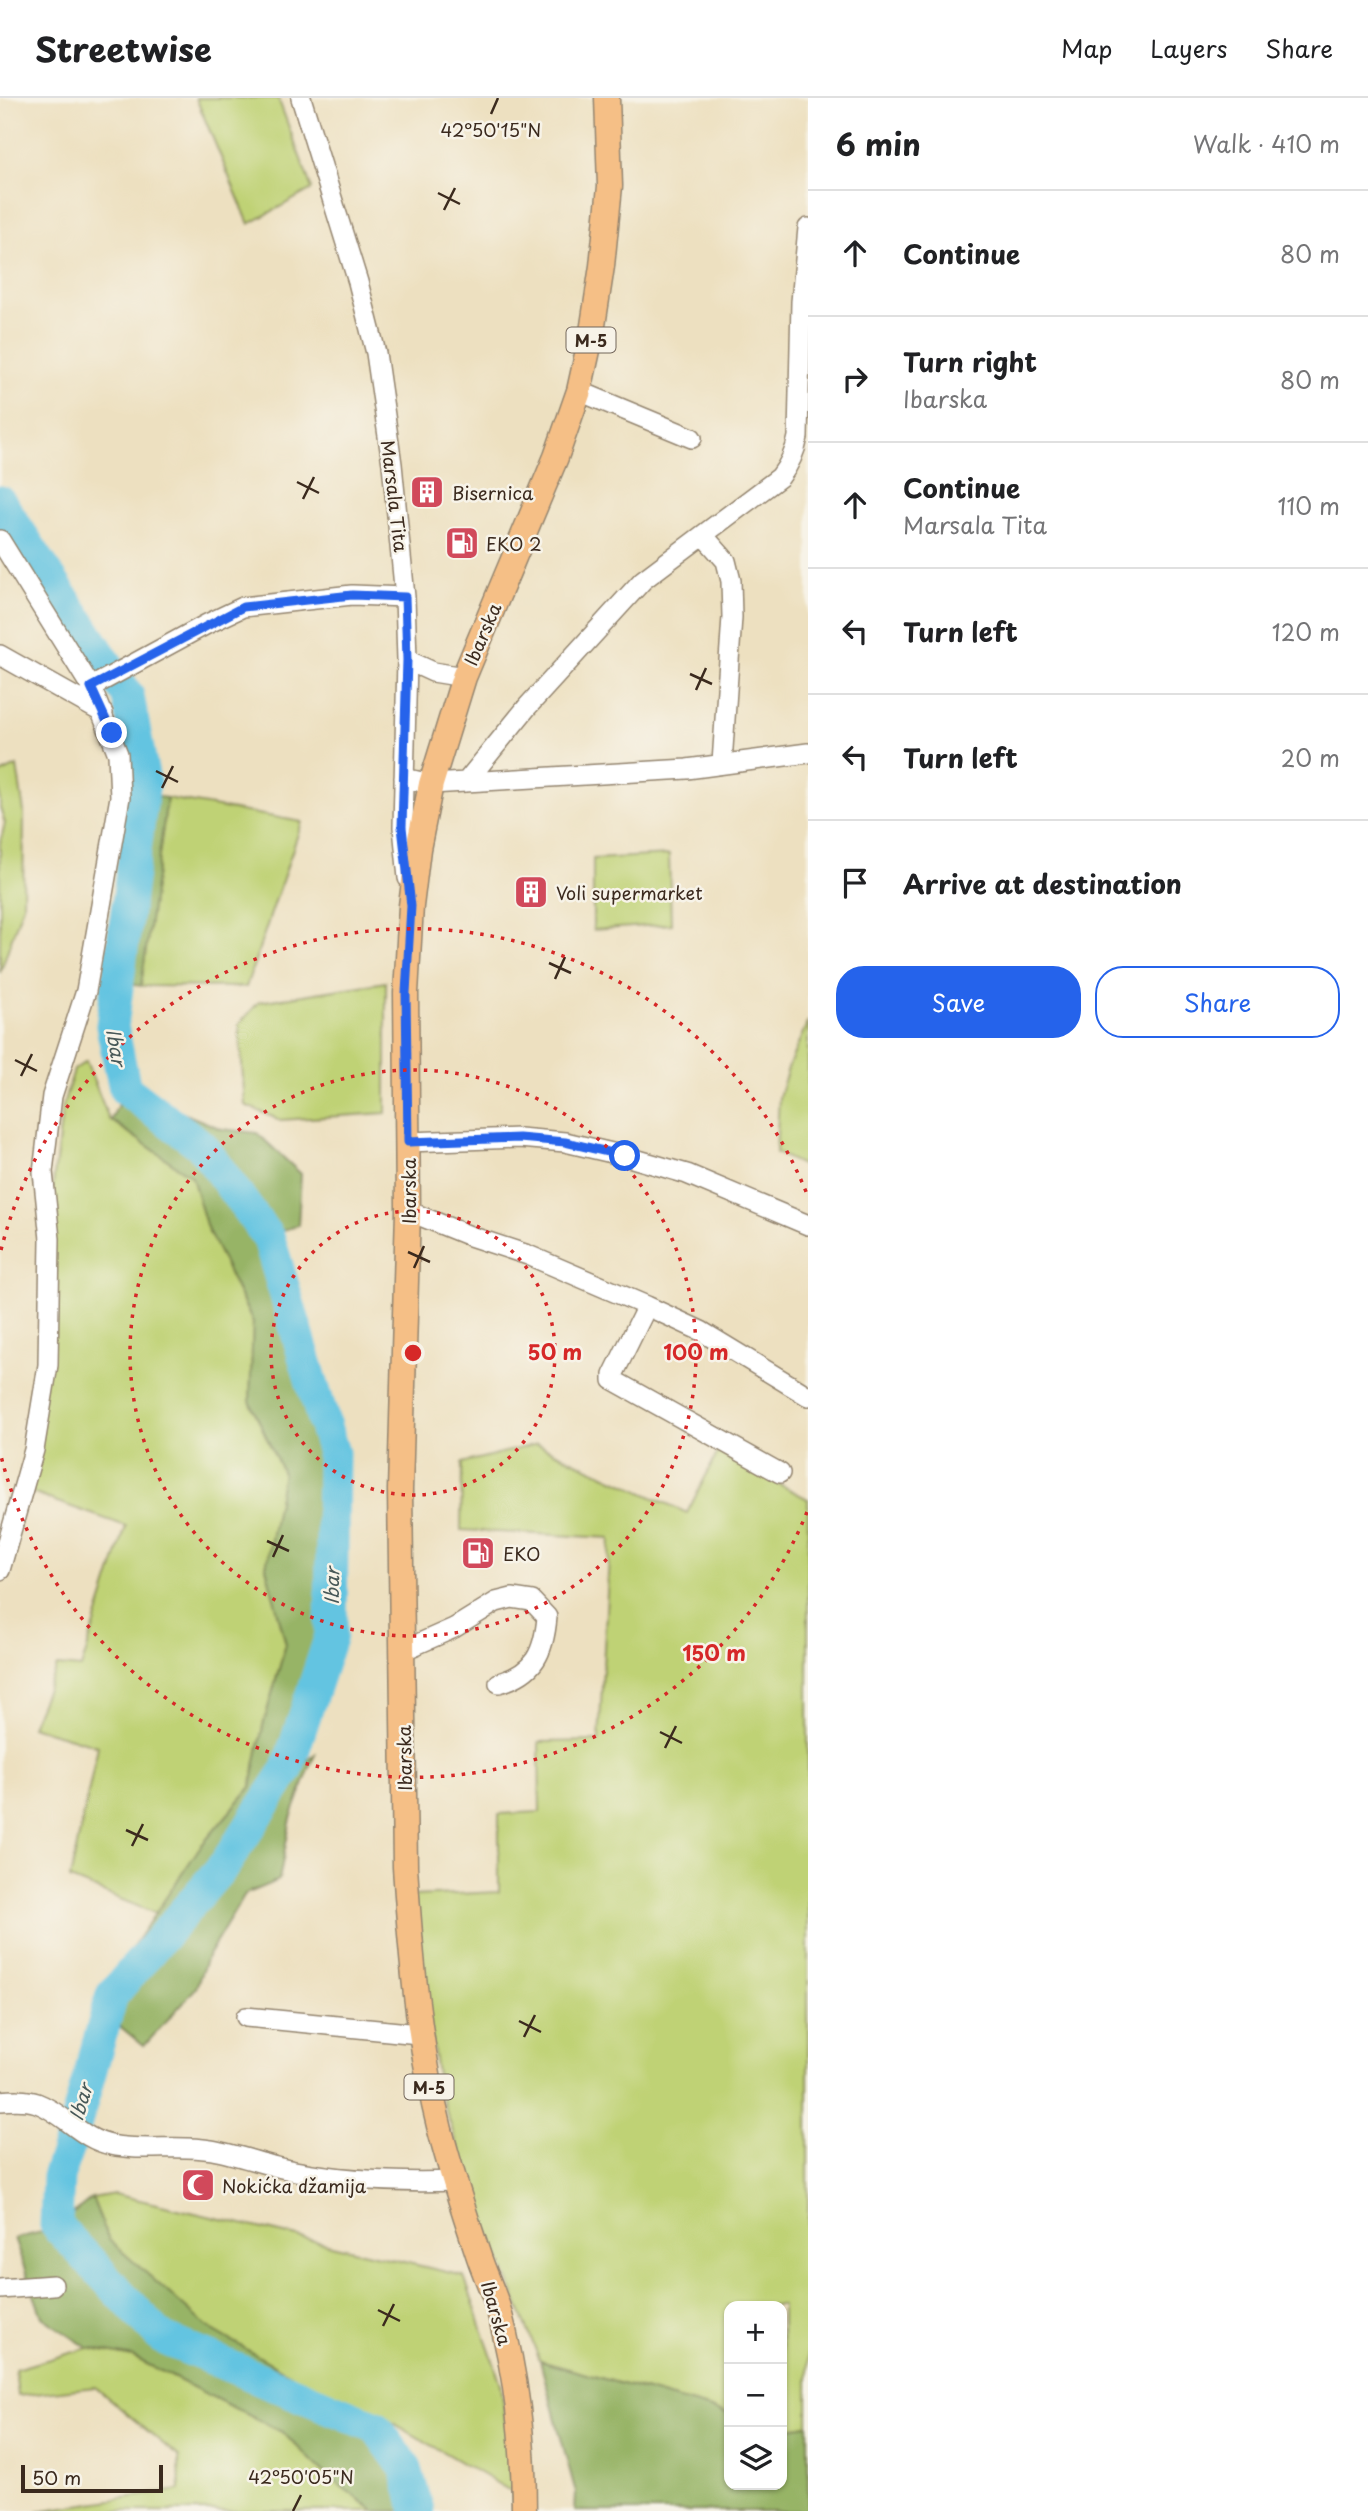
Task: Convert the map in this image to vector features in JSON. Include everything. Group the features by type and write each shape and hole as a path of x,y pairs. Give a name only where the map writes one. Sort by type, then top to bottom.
{"main road":[{"name":"Ibarska","path":"524,2511 524,2470 511,2364 498,2309 440,2133 419,2035 405,1867 400,1490 408,1211 406,993 411,906 418,849 431,784 464,677 556,457 579,391 592,332 602,266 610,186 607,98"}],"street":[{"name":"Marsala Tita","path":"301,98 350,255 376,353 392,464 405,597 407,660 402,827 411,906"},
{"path":"466,782 528,706 635,588 780,477 795,453 808,228"},
{"path":"579,391 692,438"},
{"path":"703,535 726,561 732,581 722,764"},
{"path":"0,540 100,683 103,713 118,754 120,797 86,991 52,1096 43,1172 50,1239 48,1365 34,1450 0,1570"},
{"path":"100,683 243,607 352,595 405,597"},
{"path":"0,655 103,713"},
{"path":"407,660 433,672 464,677"},
{"path":"404,778 431,784 687,769 808,753"},
{"path":"408,1142 519,1138 565,1142 687,1174 808,1226"},
{"path":"408,1211 470,1236 528,1255 648,1306 701,1331 808,1396"},
{"path":"648,1306 612,1376 613,1380 780,1473"},
{"path":"402,1651 454,1628 496,1602 512,1598 532,1601 547,1617 545,1639 536,1660 518,1678 499,1683"},
{"path":"246,2017 419,2035"},
{"path":"0,2101 36,2102 88,2138 108,2145 212,2150 294,2171 338,2178 401,2183 455,2181"},
{"path":"0,2289 53,2285"}],"green space":[{"path":"196,98 278,98 312,189 249,224"},
{"path":"17,766 24,812 23,905 0,973 0,843 5,823 0,808 0,774"},
{"path":"152,796 167,798 141,986 126,984"},
{"path":"167,798 302,822 246,987 141,986"},
{"path":"669,855 671,924 593,930 593,859"},
{"path":"386,982 386,1113 280,1120 245,1105 239,1024 259,1002"},
{"path":"808,1021 808,1168 776,1153 779,1097"},
{"path":"86,1061 109,1119 192,1177 207,1228 253,1323 250,1401 283,1473 266,1567 286,1644 263,1726 251,1787 200,1847 157,1914 70,1879 98,1746 31,1726 57,1666 81,1668 126,1526 29,1492 53,1185 63,1105 74,1070"},
{"path":"122,1096 195,1155 263,1243 325,1452 319,1631 279,1762 212,1862 113,1976 200,1847 251,1787 263,1726 286,1644 266,1567 283,1473 250,1401 253,1322 207,1228 192,1177 111,1120"},
{"path":"158,1103 222,1129 257,1133 301,1174 298,1225 276,1233 211,1143"},
{"path":"537,1444 687,1513 718,1452 808,1499 808,2425 787,2428 787,2301 724,2301 724,2413 540,2361 468,2177 439,2090 413,1896 499,1892 499,1814 540,1812 539,1742 599,1741 610,1538 461,1530 462,1463"},
{"path":"315,1754 291,1818 279,1880 245,1894 207,1957 196,1988 144,2046 116,2023 120,1999 232,1866 299,1766"},
{"path":"114,2194 464,2276 501,2384 514,2493 388,2420 350,2409 205,2326 109,2240 92,2198"},
{"path":"92,2198 109,2240 206,2326 350,2409 171,2330 100,2259 66,2219"},
{"path":"45,2231 161,2349 371,2436 399,2475 407,2511 375,2511 330,2478 282,2432 133,2357 88,2348 42,2317 14,2239"},
{"path":"88,2348 133,2357 282,2432 330,2478 375,2511 37,2511 180,2490 179,2457 95,2387 18,2396 15,2369"},
{"path":"540,2361 724,2413 724,2490 787,2490 787,2428 808,2425 808,2511 575,2511 576,2493"}],"waterway":[{"name":"Ibar","path":"0,502 128,696 144,781 112,1026 125,1089 202,1146 269,1239 333,1453 331,1635 287,1770 225,1864 112,1995 58,2177 56,2225 162,2338 376,2427 406,2469 418,2511"}],"place":[{"name":"Bisernica","path":"427,492"},
{"name":"EKO 2","path":"462,543"},
{"name":"Voli supermarket","path":"531,892"},
{"name":"EKO","path":"478,1553"},
{"name":"Nokićka džamija","path":"198,2185"}],"route":[{"path":"112,733 91,687 243,607 352,595 405,597 407,660 402,827 411,906 406,993 408,1142 519,1138 565,1142 625,1156"}]}
